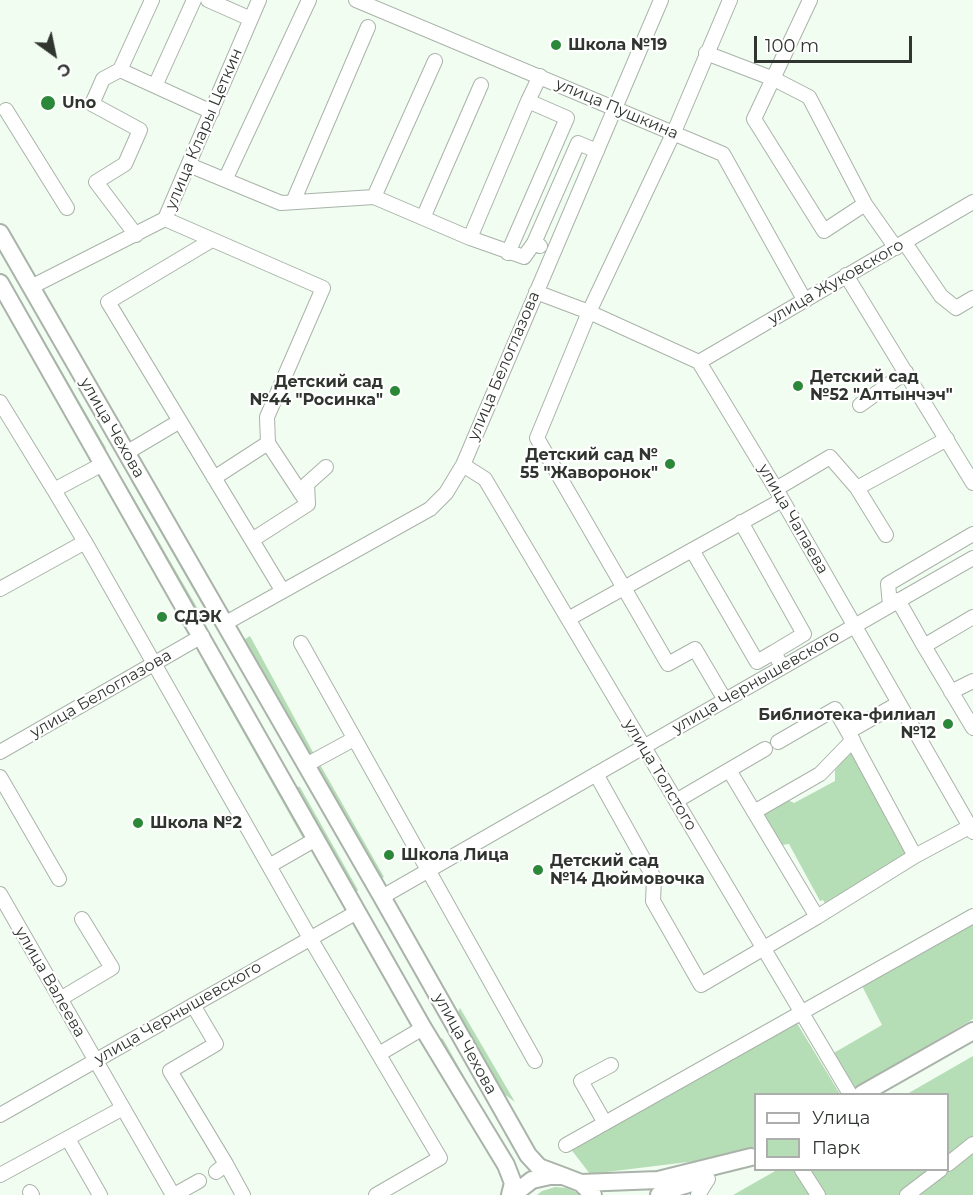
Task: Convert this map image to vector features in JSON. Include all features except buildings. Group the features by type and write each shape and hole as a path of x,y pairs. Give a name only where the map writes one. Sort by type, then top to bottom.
{"main road":[{"name":"улица Чехова","path":"0,233 528,1155 539,1167 581,1183"},
{"name":"улица Чехова","path":"0,283 5,303 202,636 423,1028 506,1165 513,1183 510,1195"},
{"name":"улица Клары Цеткин","path":"5,303 31,287"},
{"path":"202,636 224,624"},
{"path":"357,912 382,897"},
{"path":"865,1093 973,1031"},
{"path":"659,1195 708,1179 753,1156"},
{"path":"581,1183 658,1180 753,1156"},
{"path":"515,1195 532,1180 563,1176"},
{"path":"581,1183 594,1195"}],"street":[{"path":"136,235 96,182 125,164 140,130 92,104 103,79 120,70 152,0"},
{"path":"155,86 194,0"},
{"path":"208,0 251,19"},
{"name":"улица Клары Цеткин","path":"31,287 165,219 259,0"},
{"path":"225,180 309,0"},
{"name":"улица Пушкина","path":"356,0 723,154 805,301"},
{"name":"улица Белоглазова","path":"224,624 430,509 446,493 463,465 661,0"},
{"path":"725,700 695,649 668,664 537,438 589,312 674,132 730,0"},
{"path":"810,0 754,119 824,231 865,204"},
{"path":"293,202 369,27"},
{"path":"706,53 774,80 809,97 865,204 940,297 956,308 973,298"},
{"path":"374,197 435,61"},
{"path":"120,70 212,112"},
{"path":"470,238 540,76"},
{"path":"423,218 481,85"},
{"path":"508,253 567,118 528,101"},
{"path":"2,107 67,208"},
{"path":"189,165 281,203 374,197 470,238 524,257 534,243 578,143 597,151"},
{"name":"улица Жуковского","path":"699,362 973,202"},
{"path":"165,219 323,288 267,417 268,443 308,504"},
{"path":"212,240 108,302 282,590"},
{"path":"534,243 553,252"},
{"path":"846,275 973,483"},
{"path":"536,292 589,312 699,362"},
{"name":"улица Чапаева","path":"699,362 972,828"},
{"path":"860,405 906,372"},
{"path":"0,402 85,542 310,938 440,1158 376,1195"},
{"path":"126,453 180,421"},
{"path":"857,488 947,439"},
{"path":"214,478 268,443"},
{"path":"568,619 741,522 830,457 857,488 886,535"},
{"path":"54,490 101,465"},
{"name":"улица Толстого","path":"463,465 485,479 849,1093"},
{"path":"308,504 307,484 326,467"},
{"path":"252,540 308,504"},
{"path":"692,550 757,662 804,633 741,522"},
{"path":"973,534 888,584 894,603 924,646 973,728"},
{"path":"0,589 85,542"},
{"name":"улица Чернышевского","path":"382,897 973,558"},
{"path":"924,646 973,617"},
{"name":"улица Белоглазова","path":"0,752 202,636"},
{"path":"301,643 535,1061"},
{"path":"774,652 782,667"},
{"path":"951,692 973,681"},
{"path":"754,812 820,774 851,736 899,703"},
{"path":"778,742 835,709 915,856"},
{"path":"306,765 354,739"},
{"path":"676,801 765,749"},
{"path":"729,770 817,917"},
{"path":"596,774 654,878 653,901 701,985 915,856 972,828"},
{"path":"0,777 59,879"},
{"path":"269,866 316,839"},
{"name":"улица Валеева","path":"0,894 173,1195"},
{"name":"улица Чернышевского","path":"0,1115 357,912"},
{"path":"566,1144 973,916"},
{"path":"60,999 112,968 82,919"},
{"path":"193,1005 216,1044 170,1071 221,1168 243,1195"},
{"path":"379,1054 423,1028"},
{"path":"605,1123 581,1081 611,1065"},
{"path":"0,1176 123,1108"},
{"path":"68,1139 100,1195"},
{"path":"949,1163 973,1144"},
{"path":"803,1171 818,1195"},
{"path":"907,1195 939,1171"},
{"path":"698,1195 708,1179"},
{"path":"173,1195 199,1181"}],"green space":[{"path":"25,316 30,316 106,448 106,456"},
{"path":"132,473 210,610 205,610 131,481"},
{"path":"118,478 125,483 199,611 198,616"},
{"path":"250,636 314,754 304,751 242,641"},
{"path":"208,662 309,838 304,840 204,663"},
{"path":"853,749 910,855 828,908 823,900 820,901 789,844 782,845 760,812 786,799 794,803 835,781 835,770"},
{"path":"318,761 384,877 378,880 316,766"},
{"path":"294,786 300,787 358,890 356,893"},
{"path":"973,920 973,1019 852,1090 832,1054 882,1025 861,984"},
{"path":"460,1008 515,1102 503,1093 457,1014"},
{"path":"795,1020 839,1093 754,1093 754,1147 737,1156 590,1174 570,1148"},
{"path":"437,1036 443,1039 509,1156"},
{"path":"973,1056 973,1195 733,1195 775,1171 949,1171 949,1093 909,1093"},
{"path":"555,1187 567,1188 582,1195 537,1195"}],"place":[{"name":"Школа №19","path":"556,45"},
{"name":"Uno","path":"48,103"},
{"name":"Детский сад №52 \"Алтынчэч\"","path":"798,386"},
{"name":"Детский сад №44 \"Росинка\"","path":"395,391"},
{"name":"Детский сад № 55 \"Жаворонок\"","path":"670,464"},
{"name":"СДЭК","path":"162,617"},
{"name":"Библиотека-филиал №12","path":"948,724"},
{"name":"Школа №2","path":"138,823"},
{"name":"Школа Лица","path":"389,855"},
{"name":"Детский сад №14 Дюймовочка","path":"538,870"}]}
